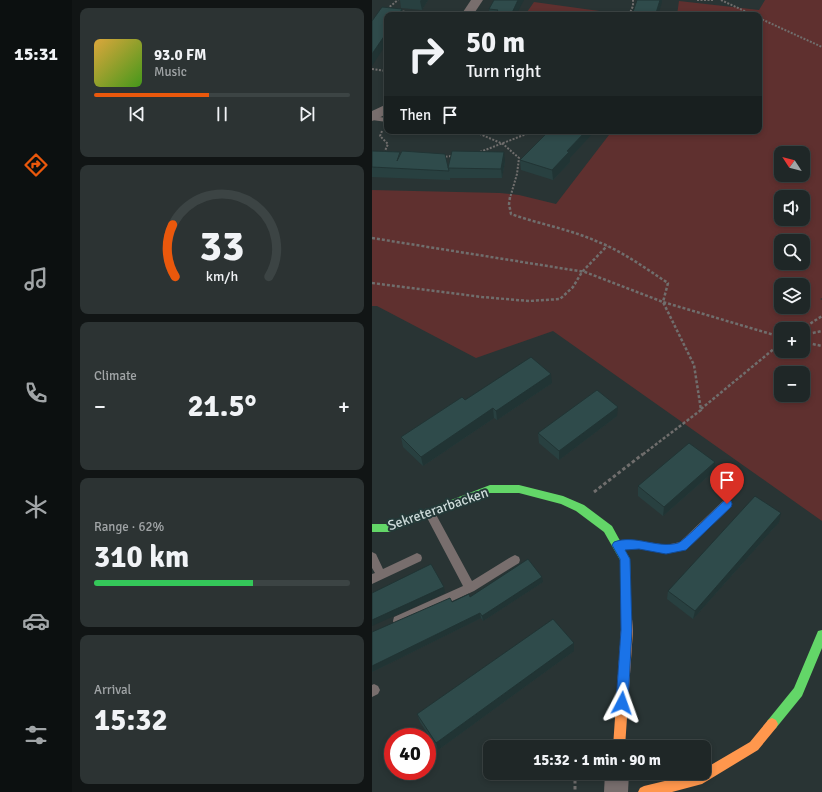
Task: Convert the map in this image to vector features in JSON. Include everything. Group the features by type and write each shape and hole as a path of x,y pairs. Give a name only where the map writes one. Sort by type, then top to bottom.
{"street":[{"path":"470,12 477,0"},
{"path":"372,118 384,110"},
{"name":"Sekreterarbacken","path":"372,528 389,528 490,489 519,489 563,500 580,508 608,529 625,559 627,630 619,740"},
{"path":"644,792 698,780 754,746 798,692 822,635"},
{"path":"616,792 617,780"}],"lane":[{"path":"372,118 384,122"},
{"path":"617,545 639,545 666,549 683,546 727,504"},
{"path":"429,512 470,588"},
{"path":"372,557 376,577 417,558"},
{"path":"386,627 470,588 515,560"}],"path":[{"path":"398,0 386,9 407,12"},
{"path":"630,12 633,6 633,0"},
{"path":"697,0 713,0"},
{"path":"721,0 747,12"},
{"path":"762,19 822,47"},
{"path":"372,69 384,71"},
{"path":"384,127 380,136 388,144 383,155 390,156"},
{"path":"480,134 503,144 519,158 508,207 511,214 596,240 668,283 663,302 694,365 701,410"},
{"path":"474,154 527,134"},
{"path":"438,157 459,155"},
{"path":"372,238 582,272 663,302 774,335"},
{"path":"372,282 482,297 529,301 560,299 573,287 582,272 607,246"},
{"path":"810,324 822,316"},
{"path":"810,334 822,331"},
{"path":"810,343 822,346"},
{"path":"592,493 701,410 774,349"},
{"path":"575,780 575,792"}],"shaded area":[{"path":"765,0 822,0 822,298 820,299 822,300 822,521 553,331 476,358 377,306 372,306 372,190 500,193 519,195 556,204 610,134 762,134 762,12 677,12 679,1 759,10"},
{"path":"534,2 606,12 527,12"}],"building":[{"path":"494,0 518,0 512,12 496,12 498,10 489,9"},
{"path":"637,0 660,0 656,12 633,12"},
{"path":"382,7 402,9 400,12 384,12 384,36 372,54 372,21"},
{"path":"546,134 583,134 552,170 520,160"},
{"path":"372,151 400,152 397,161 402,151 445,154 449,171 372,167"},
{"path":"452,151 504,152 501,169 448,168"},
{"path":"531,357 551,374 496,411 493,408 421,457 401,437 462,397 465,400"},
{"path":"597,390 618,407 559,451 538,433"},
{"path":"689,443 715,462 664,507 638,486"},
{"path":"755,496 781,513 695,611 668,591"},
{"path":"528,559 542,577 482,616 480,613 372,666 372,632 450,598 452,602 469,594 470,597"},
{"path":"431,564 444,587 372,620 372,593"},
{"path":"553,619 574,643 436,743 436,728 426,728 417,714"}],"traffic: fast":[{"path":"372,528 389,528 490,489 519,489 563,500 580,508 608,529 625,559 626,608"},
{"path":"772,724 798,692 822,635"}],"traffic: slow":[{"path":"619,740 627,630 626,608"},
{"path":"644,792 698,780 754,746 772,724"}],"route":[{"path":"622,703 627,630 625,559 617,545 639,545 666,549 683,546 727,504"}]}
